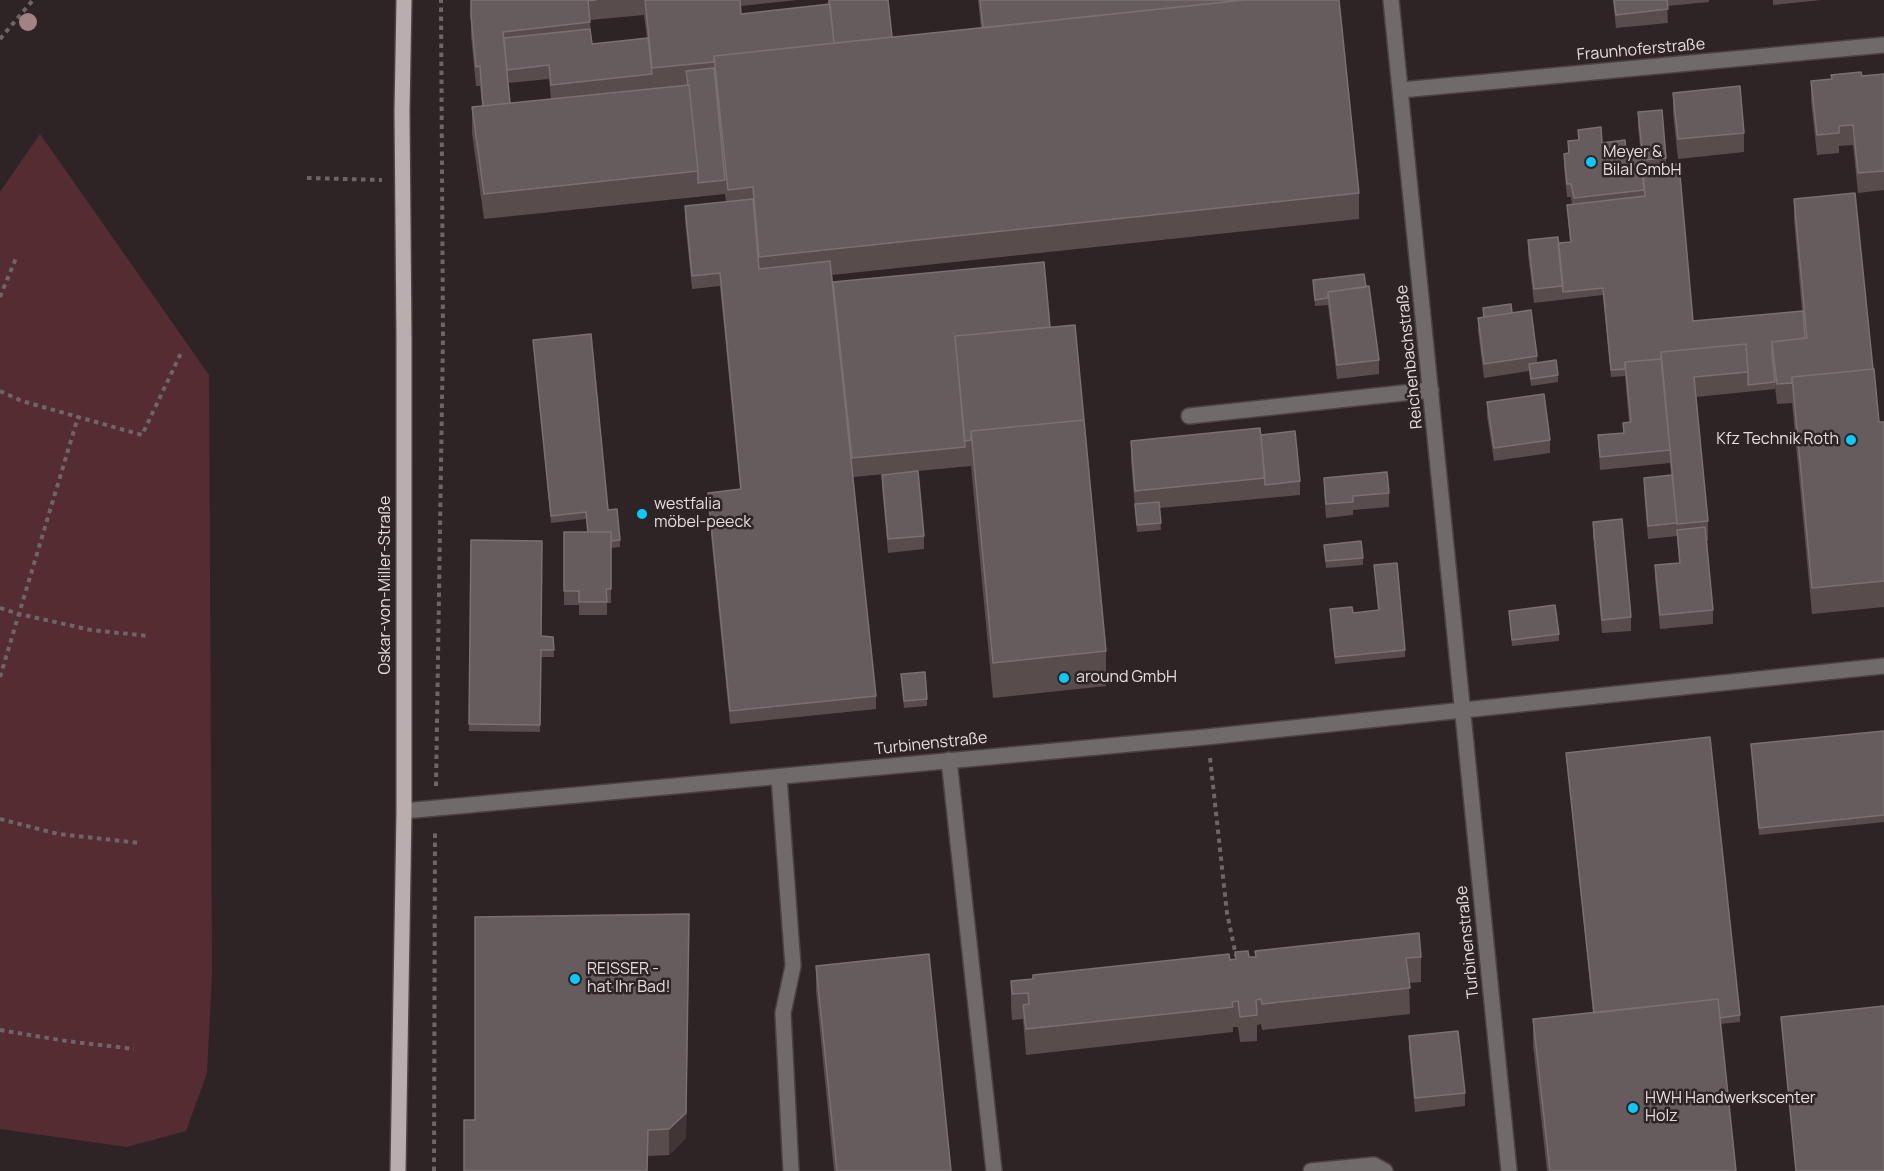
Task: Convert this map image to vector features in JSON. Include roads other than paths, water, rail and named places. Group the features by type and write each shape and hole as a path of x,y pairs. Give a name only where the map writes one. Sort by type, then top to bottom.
{"main road":[{"name":"Oskar-von-Miller-Straße","path":"398,1171 404,811 402,181 404,0"}],"street":[{"name":"Reichenbachstraße","path":"1391,0 1463,710"},
{"name":"Fraunhoferstraße","path":"1401,90 1884,45"},
{"path":"1189,416 1431,390"},
{"name":"Turbinenstraße","path":"404,811 1206,737 1884,666"},
{"name":"Turbinenstraße","path":"1463,710 1509,1171"},
{"path":"950,760 994,1171"},
{"path":"779,777 793,966 783,1012 791,1171"},
{"path":"1311,1171 1374,1165 1385,1171"}],"place":[{"name":"Meyer & Bilal GmbH","path":"1591,162"},
{"name":"Kfz Technik Roth","path":"1851,440"},
{"name":"westfalia möbel-peeck","path":"642,514"},
{"name":"around GmbH","path":"1064,678"},
{"name":"REISSER - hat Ihr Bad!","path":"575,979"},
{"name":"HWH Handwerkscenter Holz","path":"1633,1108"}]}
